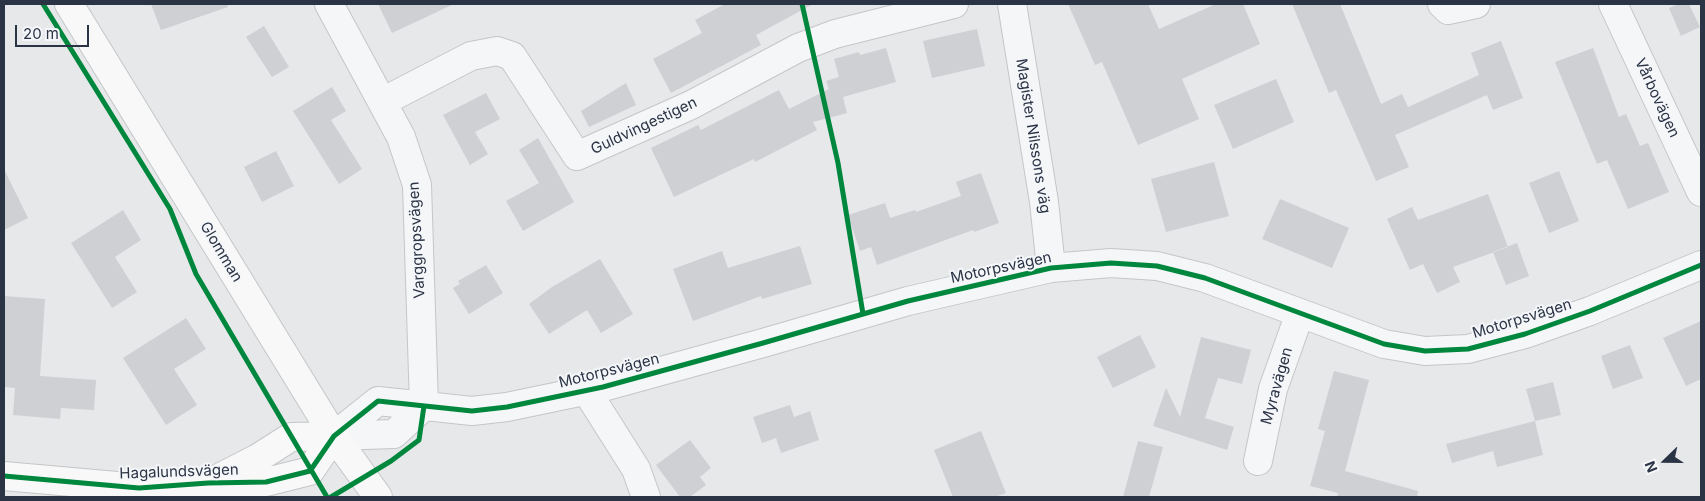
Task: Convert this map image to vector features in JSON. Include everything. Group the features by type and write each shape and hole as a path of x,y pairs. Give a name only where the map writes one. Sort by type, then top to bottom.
{"street":[{"name":"Glomman","path":"69,4 334,436 378,497"},
{"name":"Varggropsvägen","path":"329,4 402,137 417,185 424,406"},
{"name":"Guldvingestigen","path":"382,102 471,56 497,51 512,56 576,156 691,105 804,46 835,34 954,4"},
{"name":"Magister Nilssons väg","path":"1012,4 1044,202 1052,268"},
{"path":"1442,4 1448,10 1476,4"},
{"name":"Vårbovägen","path":"1613,4 1701,192"},
{"name":"Motorpsvägen","path":"334,436 378,401 472,411 507,407 586,390 908,302 1052,268 1111,263 1157,266 1206,278 1384,344 1425,351 1468,349 1525,334 1581,314 1701,265"},
{"name":"Myravägen","path":"1258,461 1273,390 1300,313"},
{"name":"Motorpsvägen","path":"586,390 636,468 646,497"},
{"name":"Hagalundsvägen","path":"208,483 258,458 291,437 334,436"},
{"name":"Hagalundsvägen","path":"4,476 138,493 208,483 266,482 310,471 334,436"}],"building":[{"path":"151,4 227,4 228,7 161,30"},
{"path":"378,4 454,4 392,33"},
{"path":"725,4 813,4 756,35 761,45 671,93 653,59 702,33 695,20"},
{"path":"1068,4 1148,4 1159,29 1216,4 1243,4 1260,44 1182,79 1199,119 1138,145 1102,62 1095,65"},
{"path":"1292,4 1340,4 1381,104 1402,94 1408,107 1479,75 1471,53 1501,41 1523,98 1493,110 1487,95 1395,135 1409,167 1376,181 1336,90 1329,93"},
{"path":"1679,4 1689,4 1700,27 1681,36 1669,8"},
{"path":"264,26 289,67 272,77 246,37"},
{"path":"977,29 985,66 932,78 923,41"},
{"path":"886,48 896,82 843,97 847,113 813,122 817,130 755,162 754,159 674,197 651,148 698,125 701,130 779,90 789,109 829,89 826,81 839,77 834,59 859,52 860,55"},
{"path":"1593,48 1619,117 1626,114 1640,146 1648,143 1669,192 1628,209 1607,160 1597,164 1555,62"},
{"path":"1276,79 1294,122 1233,149 1214,105"},
{"path":"626,83 636,105 589,127 581,111"},
{"path":"332,87 346,111 331,120 362,169 339,184 293,111"},
{"path":"486,93 500,119 475,132 488,154 470,165 443,115"},
{"path":"538,138 574,202 523,231 506,201 539,183 519,150"},
{"path":"276,151 294,186 262,202 244,167"},
{"path":"1214,162 1229,216 1166,232 1151,179"},
{"path":"4,169 28,218 4,230"},
{"path":"1559,171 1579,221 1549,233 1529,183"},
{"path":"981,173 999,223 974,232 973,230 877,265 871,247 860,251 848,215 885,203 890,218 915,210 916,212 961,196 956,182"},
{"path":"1488,194 1508,247 1453,267 1460,282 1437,293 1423,264 1410,270 1387,219 1412,207 1418,220"},
{"path":"1280,199 1349,228 1332,268 1262,239"},
{"path":"123,210 141,240 115,257 137,292 112,308 71,243"},
{"path":"1517,243 1529,276 1506,285 1493,252"},
{"path":"800,246 812,284 762,299 761,296 693,321 673,269 722,251 728,268"},
{"path":"600,259 633,314 601,333 587,310 549,334 529,304 552,287"},
{"path":"486,265 503,293 469,314 453,288 460,284 458,281"},
{"path":"4,296 45,299 40,376 96,380 94,410 61,408 60,419 13,415 15,388 4,387"},
{"path":"186,318 206,349 174,369 197,405 166,425 123,358"},
{"path":"1701,321 1701,379 1686,386 1663,338"},
{"path":"1140,335 1156,367 1113,388 1097,357"},
{"path":"1201,337 1251,350 1242,384 1218,378 1205,418 1234,427 1227,450 1153,426 1166,388 1180,417"},
{"path":"1630,345 1643,378 1613,389 1601,356"},
{"path":"1334,371 1369,380 1345,471 1418,491 1417,497 1337,497 1338,493 1310,486 1325,431 1318,429"},
{"path":"1553,382 1561,415 1535,421 1526,389"},
{"path":"790,405 794,417 810,411 819,440 781,453 776,438 762,443 753,417"},
{"path":"1535,421 1543,455 1497,467 1493,451 1452,463 1446,444"},
{"path":"981,431 1006,493 995,497 953,497 934,450"},
{"path":"690,440 711,468 700,477 706,485 690,497 680,497 656,465"},
{"path":"1138,441 1163,447 1149,497 1123,497"}],"cycle path":[{"path":"43,4 170,209 196,274 327,497"},
{"path":"802,4 838,163 863,314"},
{"path":"4,476 139,488 208,483 266,482 310,471 334,436 378,401 472,411 507,407 603,387 908,301 1051,268 1111,263 1157,266 1205,278 1384,344 1425,351 1468,349 1525,334 1590,311 1701,265"},
{"path":"331,497 391,461 419,440 424,406"}]}
